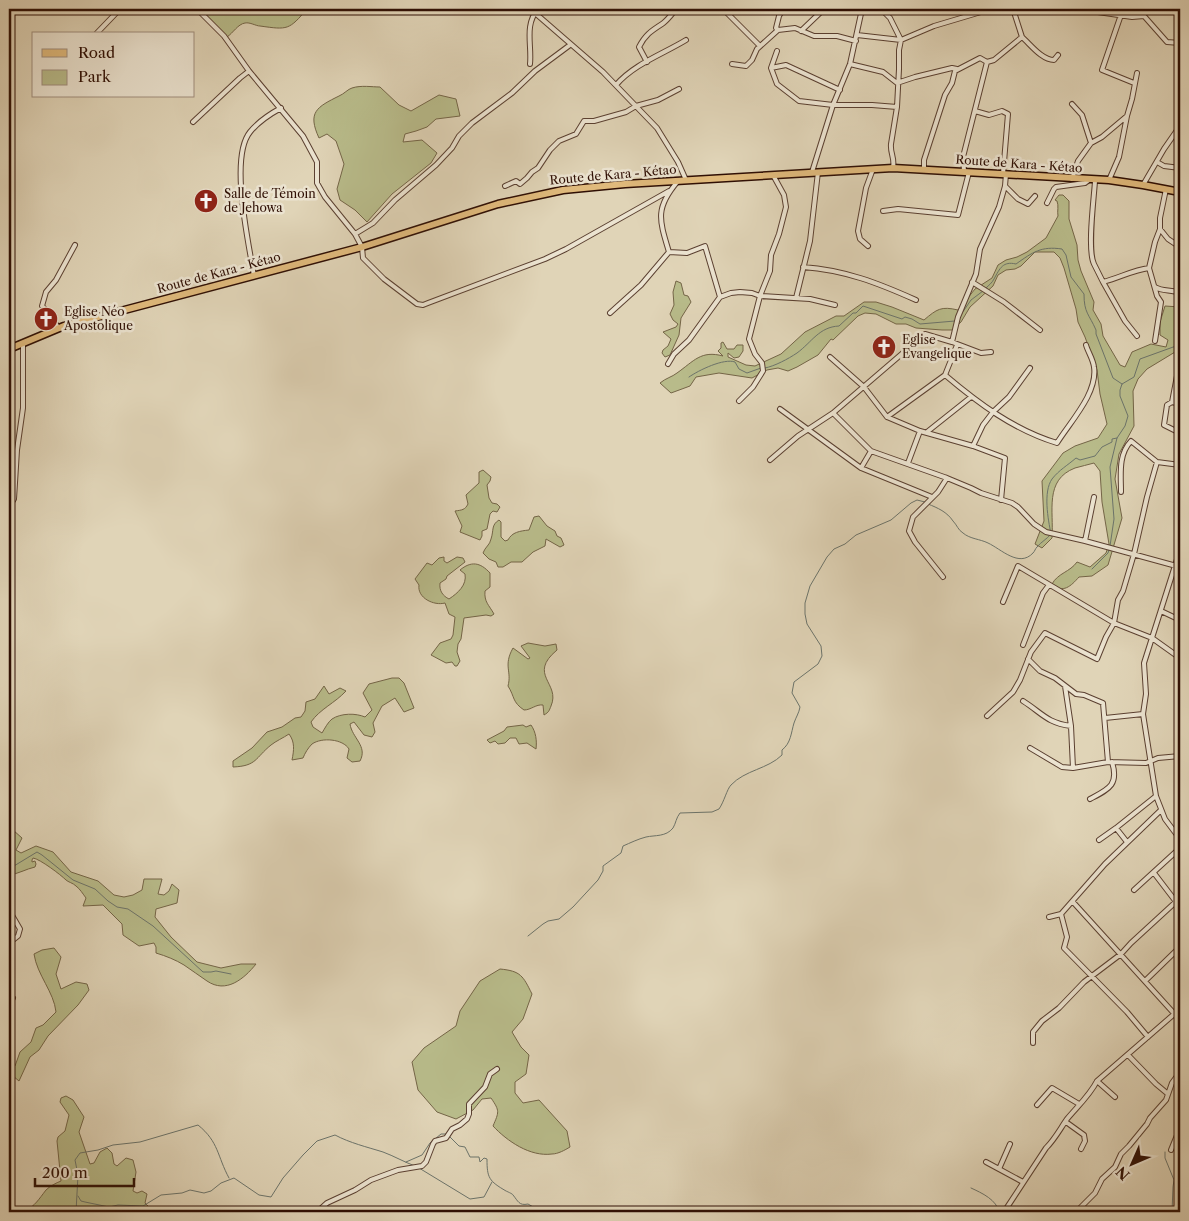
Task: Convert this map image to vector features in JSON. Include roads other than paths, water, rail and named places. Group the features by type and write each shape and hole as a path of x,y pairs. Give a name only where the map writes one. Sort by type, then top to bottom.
{"main road":[{"name":"Route de Kara - Kétao","path":"9,349 59,329 362,247 498,204 542,193 608,185 678,180 893,168 1110,180 1180,192"}],"street":[{"path":"98,32 120,9"},
{"path":"197,9 224,36 303,136 317,162 317,183 325,197 355,234 362,247 363,258 370,267 417,304 423,305 546,259 669,191"},
{"path":"530,64 529,33 534,13 538,9"},
{"path":"647,62 639,47 645,36 665,22 677,9"},
{"path":"723,9 760,46"},
{"path":"778,30 776,28 783,9"},
{"path":"801,30 824,9"},
{"path":"796,298 810,241 815,172 833,105 850,64 862,9"},
{"path":"881,9 890,18 901,40 897,107 890,149 895,159 893,168"},
{"path":"857,35 901,40 934,26 991,9"},
{"path":"1013,9 1022,37 1038,53 1050,60 1054,60 1058,55"},
{"path":"1123,9 1102,70 1134,83"},
{"path":"1091,10 1132,17 1144,16 1168,42 1180,43"},
{"path":"534,13 616,85 657,128 678,162 686,180"},
{"path":"732,64 746,66 760,46 778,30 795,28 814,36 837,36 856,40"},
{"path":"897,83 952,68 957,69 980,58 987,62 994,60 1022,37"},
{"path":"616,85 626,75 686,40"},
{"path":"355,234 374,223 395,200 436,165 452,148 459,136 472,124 512,93 535,71 570,45"},
{"path":"778,51 771,68 777,84 799,101 833,105 897,107"},
{"path":"884,211 898,209 958,215 967,171 964,157 987,62"},
{"path":"850,64 883,72 897,83"},
{"path":"771,68 786,65 840,90"},
{"path":"924,170 924,160 945,95 957,69"},
{"path":"193,122 250,71"},
{"path":"1110,180 1119,157 1126,116 1132,99 1137,73"},
{"path":"505,186 516,181 520,184 538,168 550,150 559,141 576,134 584,121 594,121 626,112 636,106 658,100 679,89"},
{"path":"1072,104 1082,115 1091,143"},
{"path":"254,276 241,197 241,164 244,145 250,132 281,108"},
{"path":"952,342 958,319 976,274 980,247 991,226 1005,186 1008,114 1002,111 990,115 975,112"},
{"path":"1072,179 1078,161 1091,143 1102,137 1126,116"},
{"path":"1144,185 1180,126"},
{"path":"1174,135 1180,138"},
{"path":"1157,162 1164,166 1180,168"},
{"path":"868,246 860,238 858,231 866,188 874,169"},
{"path":"739,401 754,387 763,371 762,362 755,354 749,339 760,296 770,271 771,255 786,207 784,195 774,174"},
{"path":"668,252 663,234 661,205 678,180"},
{"path":"1047,203 1056,187 1085,184 1092,180 1093,263 1125,321 1137,336"},
{"path":"1005,186 1018,199 1028,204 1035,196"},
{"path":"1155,341 1162,302 1157,296 1149,268 1160,229 1160,218 1166,189"},
{"path":"1160,229 1180,247"},
{"path":"59,329 49,312 42,306 46,292 56,280 74,245"},
{"path":"668,252 687,253 705,246 720,297"},
{"path":"610,313 641,285 668,252"},
{"path":"804,267 832,270 865,278 916,300"},
{"path":"1103,282 1137,270 1149,268"},
{"path":"972,282 1004,302 1040,330"},
{"path":"1154,287 1162,291 1174,290 1180,293"},
{"path":"668,364 674,354 689,340 720,297 731,293 740,292 760,296 796,298 835,305"},
{"path":"770,460 808,429 833,413 925,334 980,353 991,352"},
{"path":"9,507 14,499 17,450 23,408 23,342"},
{"path":"887,417 945,375 957,344"},
{"path":"945,375 992,412 1040,438 1057,443 1079,412 1088,395 1094,369 1086,345"},
{"path":"830,357 864,387 887,417 920,431 973,446 1005,458 1001,500"},
{"path":"1172,402 1180,360"},
{"path":"973,446 983,425 992,412 1009,397 1030,368"},
{"path":"927,432 971,397"},
{"path":"1180,404 1172,402 1167,405 1164,426 1180,433"},
{"path":"780,409 861,468 932,497"},
{"path":"833,413 871,451 908,463 981,494 1018,507 1034,524 1046,532 1085,540 1180,567"},
{"path":"908,463 920,431"},
{"path":"1121,492 1121,462 1129,443 1132,441 1157,462 1180,465"},
{"path":"861,468 871,451"},
{"path":"987,716 1013,692 1031,652 1045,633 1097,659 1114,622 1118,600 1123,591 1134,554 1157,462"},
{"path":"944,577 914,542 910,531 912,516 938,492 947,478"},
{"path":"1085,540 1094,498"},
{"path":"1180,550 1144,663 1146,694 1143,714 1156,796 1164,819 1180,839"},
{"path":"1003,602 1018,566 1114,622 1152,638 1180,658"},
{"path":"1023,645 1043,593 1049,585"},
{"path":"1161,611 1180,620"},
{"path":"1028,659 1040,671 1055,678 1076,694 1084,695 1103,703 1110,762 1116,774 1107,790 1090,799"},
{"path":"1065,686 1071,726 1073,768"},
{"path":"1023,701 1037,710 1041,716 1061,725 1071,726"},
{"path":"1106,718 1143,714"},
{"path":"1030,748 1062,767 1073,768 1110,762 1146,763 1158,758 1180,756"},
{"path":"1100,840 1156,796"},
{"path":"1049,917 1061,914 1128,842 1161,810"},
{"path":"1116,828 1128,842"},
{"path":"1134,890 1180,848"},
{"path":"1154,873 1180,906"},
{"path":"1033,1043 1033,1032 1042,1021 1059,1008 1084,982 1093,977 1120,954 1180,898"},
{"path":"1073,902 1180,1020"},
{"path":"9,910 20,929 18,936 13,940 9,940"},
{"path":"1061,914 1067,937 1064,948 1127,1012 1148,1037"},
{"path":"1145,981 1180,947"},
{"path":"9,995 13,998 9,1004"},
{"path":"1004,1212 1023,1182 1079,1104 1094,1088 1097,1081 1180,1009"},
{"path":"1128,1055 1168,1094"},
{"path":"317,1212 327,1203 371,1180 398,1170 422,1166 426,1162 435,1141 446,1138 452,1129 460,1126 467,1119 469,1104 484,1087 490,1074 497,1069"},
{"path":"1076,1212 1095,1193 1102,1178 1115,1167 1121,1154 1166,1100 1172,1083 1180,1072"},
{"path":"1097,1081 1114,1097"},
{"path":"1037,1105 1052,1088 1079,1104"},
{"path":"1066,1122 1084,1135 1085,1141 1081,1148"},
{"path":"1171,1150 1180,1128"},
{"path":"998,1169 1010,1144"},
{"path":"986,1162 1023,1182"},
{"path":"9,1201 13,1212"},
{"path":"1179,1212 1180,1208"}],"waterway":[{"path":"986,288 1005,265 1016,264 1032,253 1043,249 1062,249 1066,255 1071,277 1084,294 1086,310 1096,330 1113,378 1122,384"},
{"path":"958,319 971,300 983,291"},
{"path":"765,368 793,355 826,329 839,326 863,306 902,319 905,317 912,319 920,324 955,321"},
{"path":"1092,569 1108,553 1110,546 1114,519 1110,467 1117,438 1125,426 1128,416 1120,396 1122,384 1134,377 1140,359 1176,346 1180,319"},
{"path":"689,377 705,368 730,361 735,362 739,369 747,373 761,368"},
{"path":"928,504 945,513 966,535 988,543 1010,556 1022,559 1028,557 1051,534 1047,498 1049,484 1052,479 1076,458 1080,460 1095,456 1102,447 1112,442 1112,439 1117,438"},
{"path":"528,936 548,921 559,919 573,907 598,880 603,871 603,866 621,853 623,846 649,836 667,833 673,828 680,813 712,812 719,809 730,787 737,780 782,755 782,750 789,741 800,707 792,693 794,682 818,664 822,656 821,646 807,624 805,614 805,603 810,586 827,557 834,549 845,544 856,535 891,520 911,503 917,500 925,502"},
{"path":"9,869 37,852 73,880 95,889 117,907 128,909 153,926 203,972 216,971 231,974"},
{"path":"76,1212 78,1175 75,1160 80,1153 113,1145 140,1142 198,1125 214,1143 229,1178"},
{"path":"406,1162 422,1155 430,1143 441,1134 446,1134"},
{"path":"78,1196 81,1201 109,1207 118,1205 143,1206 161,1195 182,1193 190,1190 204,1193 211,1191 221,1183 234,1178 259,1195 271,1197 283,1178 317,1141 335,1135 415,1166"},
{"path":"449,1136 459,1146 465,1147 470,1157 479,1157 480,1162 484,1158 487,1159 490,1178 500,1188 513,1195 521,1204 528,1204 535,1208 537,1212"},
{"path":"1165,1152 1165,1158 1174,1180 1172,1212"},
{"path":"419,1168 470,1199 484,1197 492,1182"},
{"path":"971,1188 992,1200 999,1212"}],"place":[{"name":"Salle de Témoin de Jehowa","path":"206,201"},
{"name":"Eglise Néo Apostolique","path":"46,319"},
{"name":"Eglise Evangelique","path":"884,347"}]}
